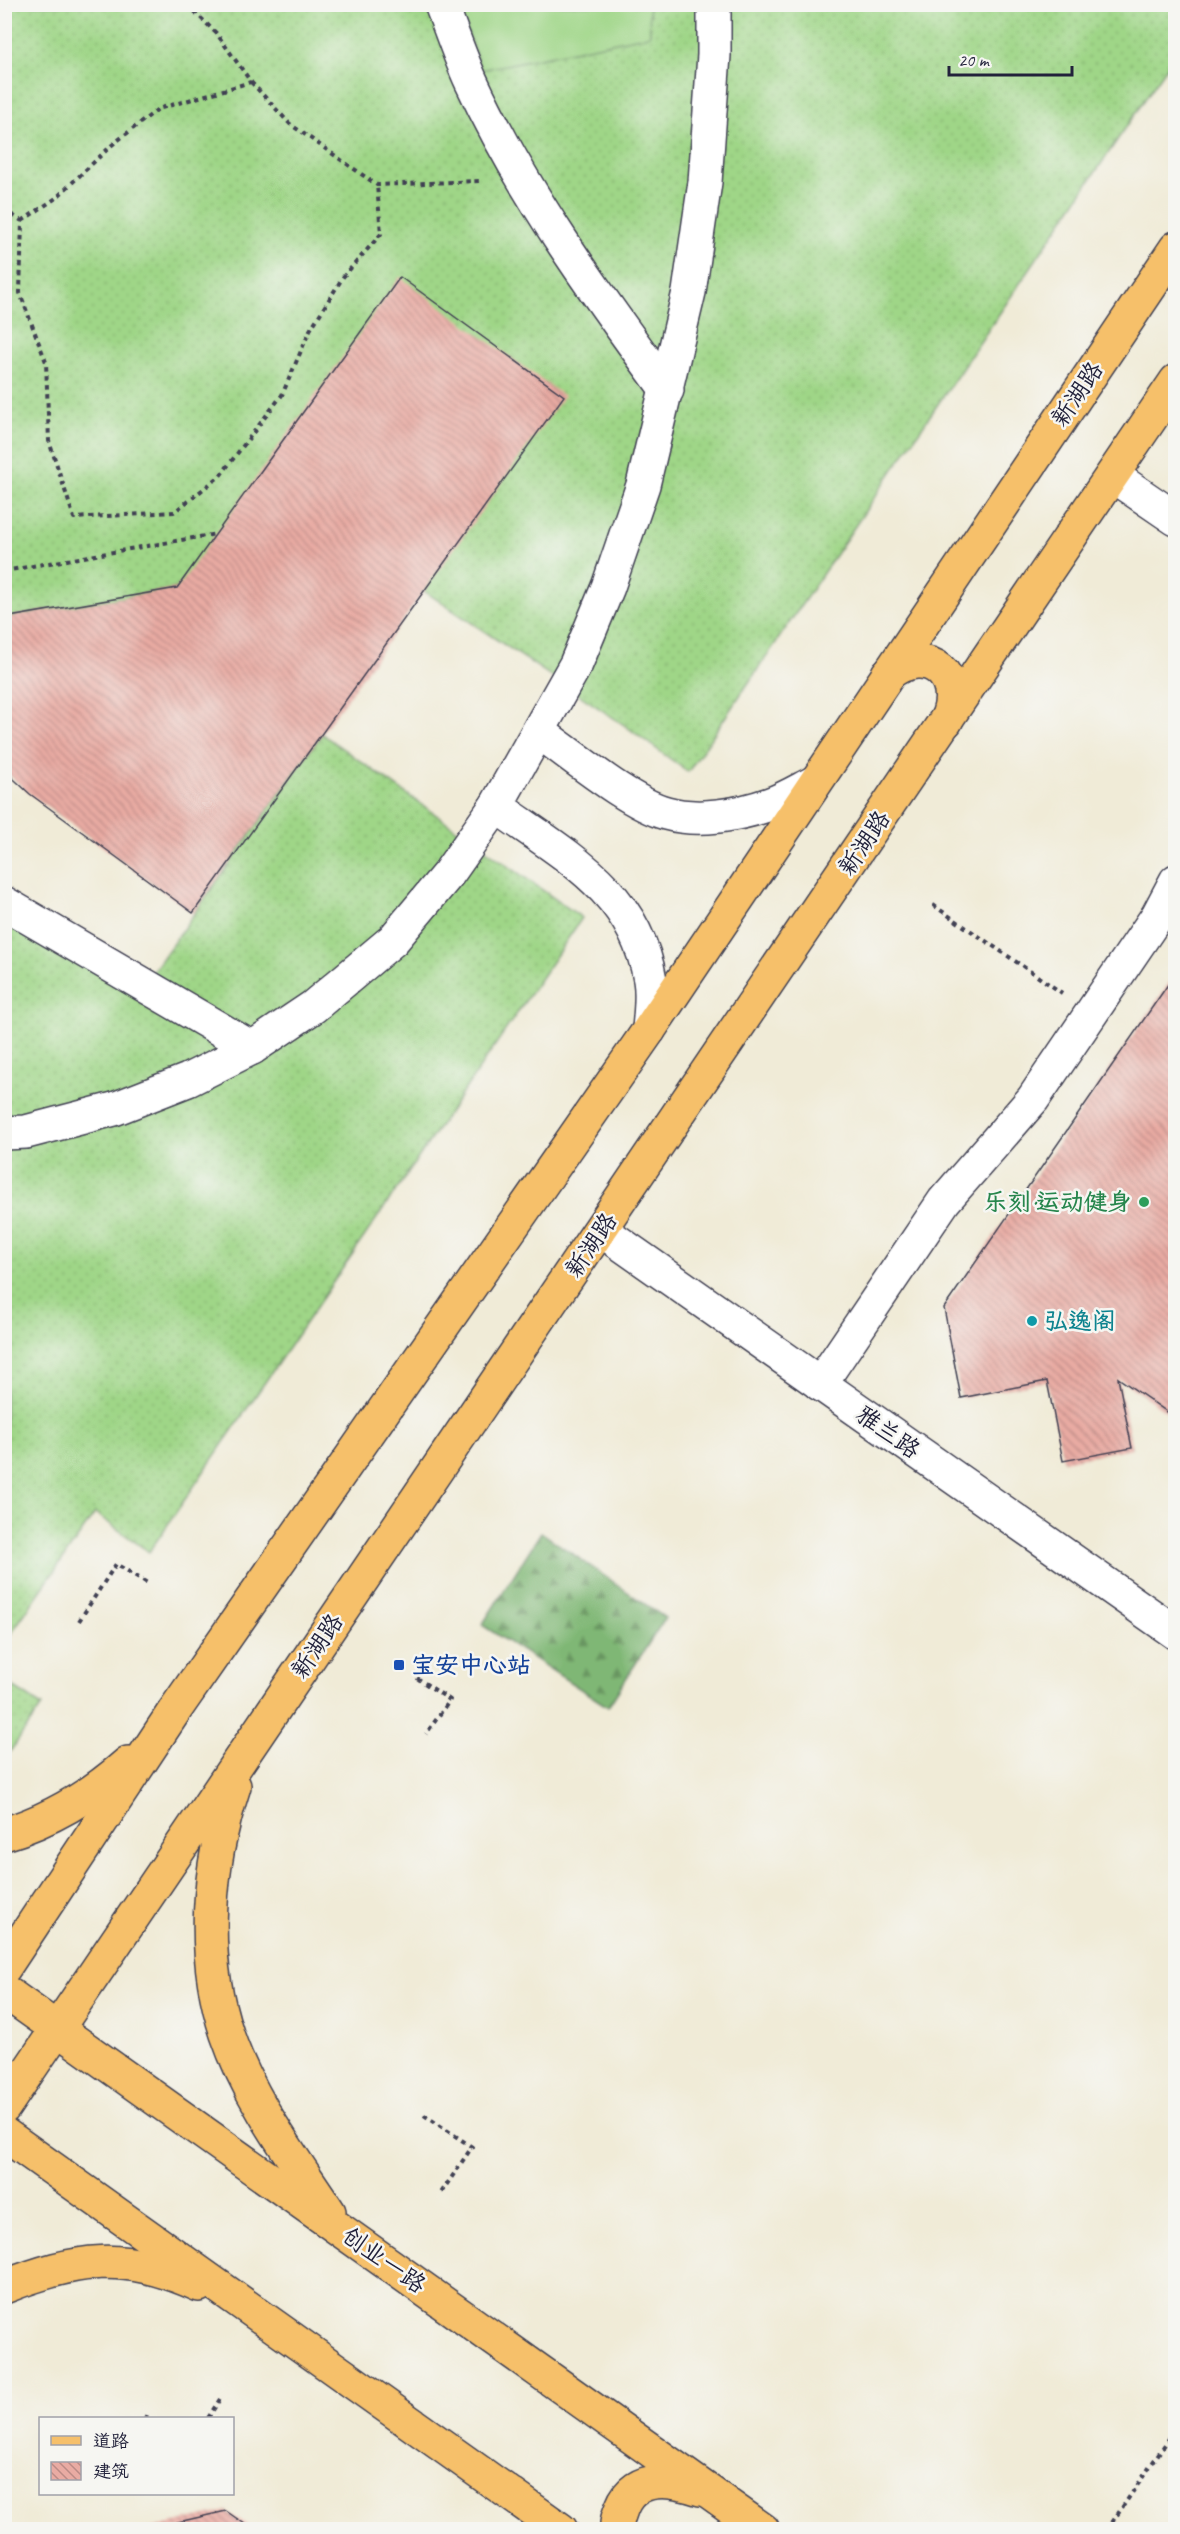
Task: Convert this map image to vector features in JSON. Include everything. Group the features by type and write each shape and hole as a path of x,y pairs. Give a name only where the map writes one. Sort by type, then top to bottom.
{"main road":[{"name":"新湖路","path":"4,1968 175,1710 649,1030 1176,248"},
{"name":"新湖路","path":"4,2108 1176,381"},
{"path":"888,674 897,667 914,661 934,665 948,679 953,698 945,723"},
{"path":"4,1834 57,1814 102,1786 142,1751 175,1710"},
{"path":"243,1755 224,1817 214,1871 209,1923 211,1967 228,2035 248,2082 274,2130 340,2229"},
{"name":"创业一路","path":"4,1991 763,2529"},
{"path":"4,2134 561,2529"},
{"path":"4,2287 46,2271 81,2262 105,2261 137,2264 181,2276 252,2309"},
{"path":"617,2529 616,2522 624,2501 637,2487 655,2481 677,2481 711,2492"}],"street":[{"path":"441,4 471,81 522,177 579,270 666,390"},
{"path":"4,1134 26,1132 114,1109 188,1080 252,1048 313,1007 393,940 449,873 496,806 576,664 608,587 643,484 689,292 705,182 714,55 714,4"},
{"path":"1113,476 1176,519"},
{"path":"539,732 636,800 665,813 690,817 728,815 771,804 815,782"},
{"path":"496,806 597,879 623,908 641,942 651,982 649,1030"},
{"path":"820,1384 944,1201 1033,1099 1158,915 1176,880"},
{"path":"4,903 252,1048"},
{"name":"雅兰路","path":"601,1230 1176,1633"}],"path":[{"path":"187,4 217,34 251,82 290,124 377,185 442,184 522,177"},
{"path":"22,221 56,198 112,145 158,109 251,82"},
{"path":"22,221 20,293 45,362 48,441 74,518 174,512 220,476 282,395 310,330 343,277 381,234 377,185"},
{"path":"4,210 22,221"},
{"path":"4,571 216,534"},
{"path":"933,905 1091,1013"},
{"path":"79,1621 116,1564 149,1584"},
{"path":"417,1677 450,1700 426,1734"},
{"path":"424,2115 472,2147 441,2193"},
{"path":"209,2417 219,2399"},
{"path":"1107,2529 1176,2428"}],"green space":[{"path":"5,5 1175,5 1175,55 688,772 624,725 424,591 177,588 5,618"},
{"path":"458,5 649,5 650,35 481,70"},
{"path":"322,734 582,918 149,1552 95,1513 5,1642 5,903 144,984"},
{"path":"541,1532 665,1618 608,1707 482,1625"},
{"path":"4,1681 42,1706 5,1759 4,1759"}],"building":[{"path":"400,277 564,396 193,913 30,794 4,770 4,618 177,588"},
{"path":"1176,973 1176,1418 1118,1378 1132,1448 1063,1461 1047,1381 961,1398 944,1308"},
{"path":"226,2511 252,2529 148,2529"}],"place":[{"name":"乐刻·运动健身","path":"1144,1202"},
{"name":"弘逸阁","path":"1032,1321"},
{"name":"宝安中心站","path":"399,1665"}]}
